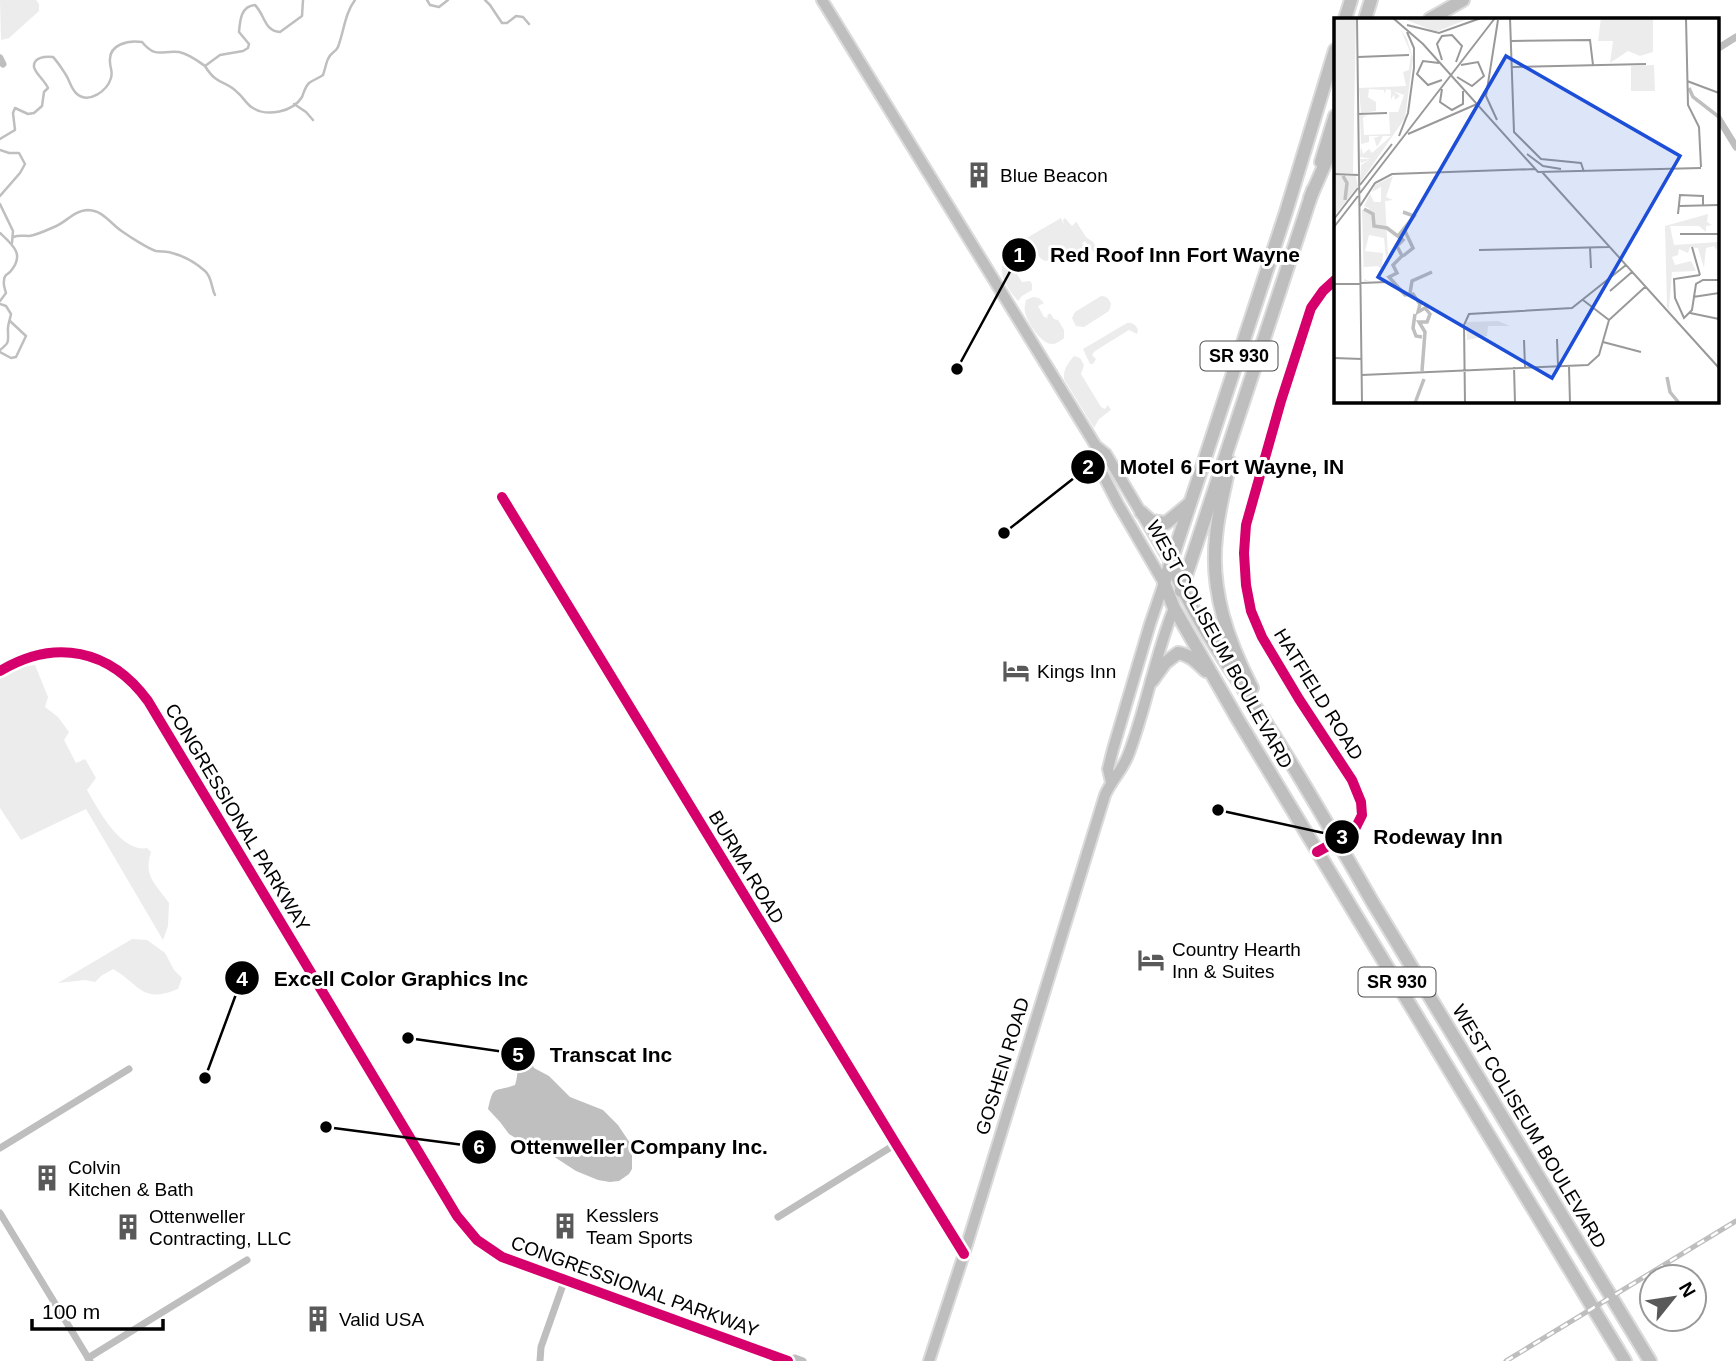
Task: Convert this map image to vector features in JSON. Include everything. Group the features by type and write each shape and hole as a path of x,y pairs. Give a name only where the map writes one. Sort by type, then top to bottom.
{"highway":[{"path":"1345,18 1351,0"},
{"path":"1365,18 1371,0"},
{"path":"1432,18 1463,0"},
{"name":"SR 930","path":"1164,583 1286,212 1334,53"},
{"name":"GOSHEN ROAD","path":"1174,608 1334,119"},
{"path":"1310,198 1334,143"},
{"name":"SR 930","path":"1240,410 1216,537 1216,589 1224,624 1242,670 1276,739"},
{"path":"1141,512 1151,521 1166,523 1191,501"},
{"name":"WEST COLISEUM BOULEVARD","path":"1171,563 1182,589 1276,739 1378,913 1650,1361"},
{"name":"WEST COLISEUM BOULEVARD","path":"1164,583 1174,608 1317,852 1625,1361"},
{"path":"1152,681 1165,663 1178,653 1191,657 1218,684"}],"main road":[{"name":"WEST COLISEUM BOULEVARD","path":"822,0 1096,446 1106,454 1171,563"},
{"name":"WEST COLISEUM BOULEVARD","path":"1096,446 1096,459 1118,504 1164,583"},
{"name":"GOSHEN ROAD","path":"1111,782 1108,769 1113,748 1164,583"},
{"name":"GOSHEN ROAD","path":"929,1361 1096,825 1111,782 1119,774 1129,754 1174,608"}],"street":[{"path":"1718,48 1736,37"},
{"path":"1718,118 1736,147"},
{"name":"HATFIELD ROAD","path":"1334,281 1311,308 1281,401 1247,525 1244,553 1251,611 1262,637 1359,795 1362,809 1360,821 1337,841"},
{"name":"BURMA ROAD","path":"502,497 964,1254"},
{"name":"CONGRESSIONAL PARKWAY","path":"0,671 36,654 78,653 115,668 130,680 148,701 468,1232 502,1257 787,1360 795,1358 803,1361"},
{"path":"1317,852 1337,841"},
{"path":"0,1148 130,1069"},
{"path":"778,1217 896,1144"},
{"path":"0,1213 89,1360 247,1260"},
{"path":"540,1361 541,1348 565,1279"}],"shaded area":[{"path":"0,0 36,0 39,11 9,38 1,40"},
{"path":"1061,218 1064,225 1065,218 1072,226 1076,222 1100,253 1103,255 1109,250 1113,257 1101,262 1085,241 1082,243 1086,249 1071,259 1052,255 1045,261 1030,244 1023,254 1010,252 1018,243"},
{"path":"1004,261 1013,268 1022,282 1030,281 1032,284 1032,290 1018,301 1003,277"},
{"path":"1101,296 1106,297 1111,304 1109,311 1084,327 1076,326 1072,318 1075,312"},
{"path":"1033,297 1044,303 1038,306 1044,317 1048,318 1050,313 1064,330 1064,338 1054,344 1045,341 1029,322 1025,305 1026,300"},
{"path":"1127,323 1135,325 1137,334 1129,330 1095,351 1092,355 1096,359 1090,364 1083,349"},
{"path":"1074,356 1080,358 1084,365 1081,374 1101,407 1105,409 1108,405 1111,410 1099,419 1094,428 1064,379 1066,367"},
{"path":"35,665 48,697 45,707 58,717 69,732 64,740 76,763 85,759 96,778 87,790 97,808 119,837 128,844 147,848 151,852 150,874 169,903 168,926 163,940 86,809 21,840 0,808 0,679 20,667"},
{"path":"132,939 147,940 165,953 174,970 182,978 178,989 156,994 142,991 113,969 95,982 85,980 58,983"},
{"path":"525,1058 531,1061 534,1068 549,1076 570,1097 603,1110 618,1125 632,1146 632,1169 629,1174 619,1181 598,1180 576,1171 509,1134 488,1109 496,1090 515,1085 518,1067"}],"waterway":[{"path":"0,139 15,130 15,108 28,114 34,113 42,106 44,92 48,88 34,67 40,58 53,57 75,92 82,97 92,97 109,83 112,73 110,56 120,44 142,42 155,52 183,53 205,66 220,55 248,48 249,44 239,32 241,18 247,8 255,5 268,26 280,32 302,16 303,0"},
{"path":"205,66 214,77 234,89 249,105 259,111 279,112 293,106 302,97 309,83 323,75 329,57 338,47 355,0"},
{"path":"427,0 430,5 439,7 448,0"},
{"path":"485,0 502,23 507,23 516,16 523,17 529,24"},
{"path":"294,104 313,120"},
{"path":"0,150 19,153 25,164 0,196"},
{"path":"0,204 13,231 12,243"},
{"path":"13,237 35,235 59,225 78,212 93,211 149,248 176,254 198,265 209,276 215,295"},
{"path":"0,233 16,251 17,256 17,261 4,278 6,293 0,301"},
{"path":"0,304 6,306 11,314 8,342 0,350"},
{"path":"0,352 11,358 16,357 26,336 10,321"}],"railway":[{"path":"1506,1361 1736,1221"}],"cycle path":[{"path":"1317,852 1356,827 1362,815 1361,802 1352,780 1262,637 1251,611 1244,553 1246,525 1311,308 1334,281"},
{"path":"502,497 964,1254"},
{"path":"0,671 41,654 61,652 99,660 133,683 148,701 457,1216 477,1240 502,1257 788,1361"}],"place":[{"name":"Blue Beacon","path":"979,175"},
{"name":"Red Roof Inn Fort Wayne","path":"957,369"},
{"name":"Motel 6 Fort Wayne, IN","path":"1004,533"},
{"name":"Kings Inn","path":"1016,671"},
{"name":"Rodeway Inn","path":"1218,810"},
{"name":"Country Hearth Inn & Suites","path":"1151,960"},
{"name":"Transcat Inc","path":"408,1038"},
{"name":"Excell Color Graphics Inc","path":"205,1078"},
{"name":"Ottenweller Company Inc.","path":"326,1127"},
{"name":"Colvin Kitchen & Bath","path":"47,1178"},
{"name":"Kesslers Team Sports","path":"565,1226"},
{"name":"Ottenweller Contracting, LLC","path":"128,1227"},
{"name":"Valid USA","path":"318,1319"}]}
